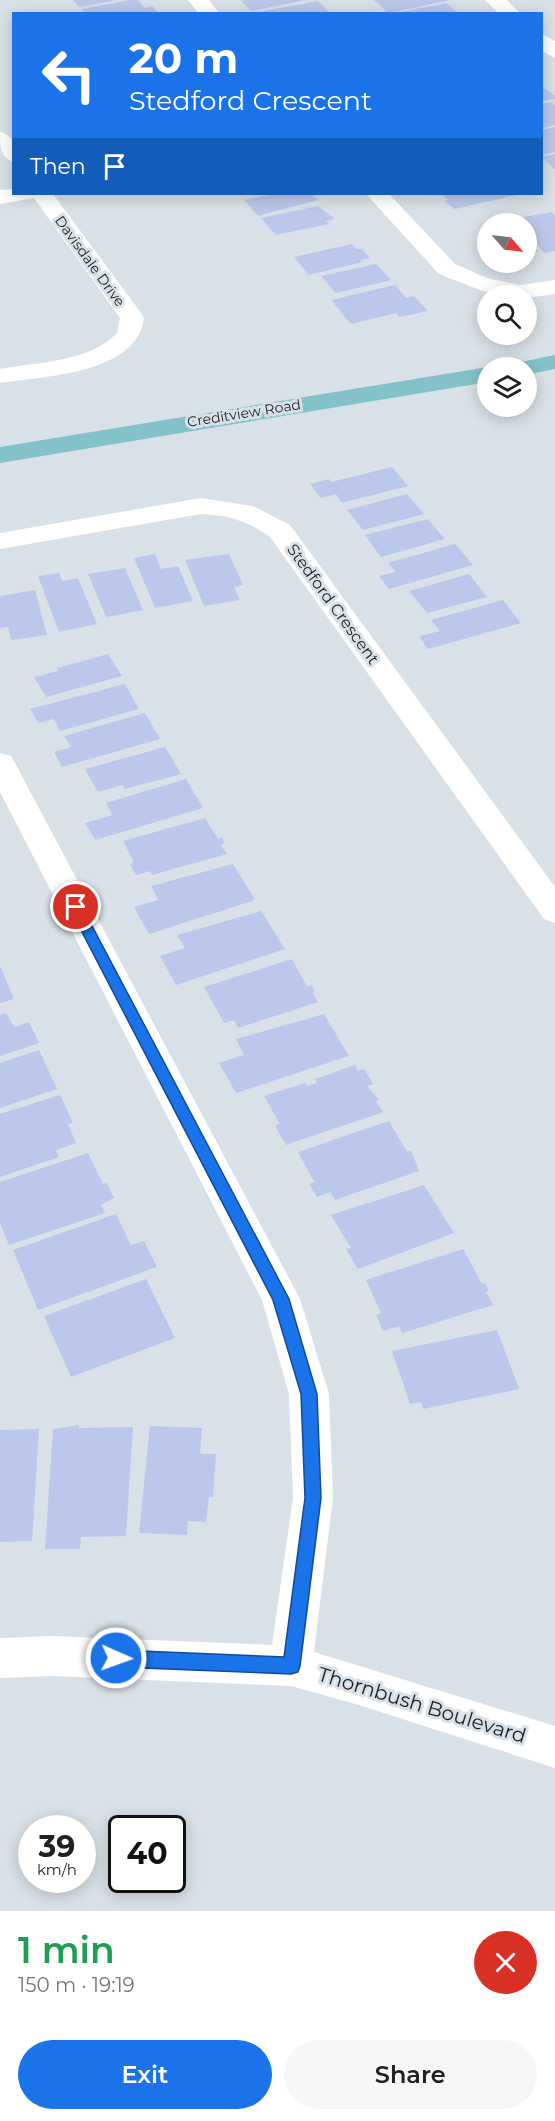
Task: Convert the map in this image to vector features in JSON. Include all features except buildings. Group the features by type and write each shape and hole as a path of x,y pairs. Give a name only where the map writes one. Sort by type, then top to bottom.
{"main road":[{"path":"537,366 555,362"},
{"name":"Creditview Road","path":"0,455 477,376"}],"street":[{"path":"198,0 208,12"},
{"path":"495,0 509,12"},
{"path":"543,41 555,52"},
{"path":"0,138 12,153"},
{"path":"0,197 17,195"},
{"name":"Davisdale Drive","path":"0,376 91,358 116,348 129,336 132,318 43,195"},
{"path":"378,195 447,269 480,283 520,292 555,287"},
{"name":"Stedford Crescent","path":"0,541 201,506 224,506 247,511 265,519 280,531 555,911"},
{"path":"0,763 281,1299 309,1394 313,1498 291,1666"},
{"name":"Thornbush Boulevard","path":"0,1658 51,1656 291,1666 358,1684 555,1747"}],"route":[{"path":"76,907 281,1299 309,1394 313,1498 291,1666 116,1658"}]}
